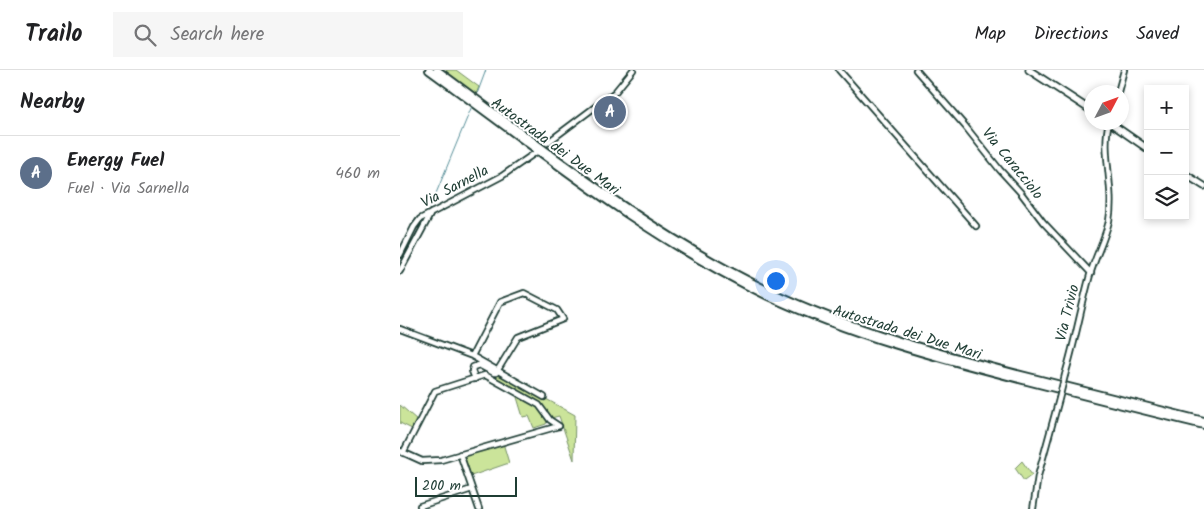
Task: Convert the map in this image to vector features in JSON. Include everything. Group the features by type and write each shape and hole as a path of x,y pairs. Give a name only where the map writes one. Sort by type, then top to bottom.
{"highway":[{"name":"Autostrada dei Due Mari","path":"429,70 641,224 693,256 768,296 824,320 912,350 1204,426"},
{"name":"Autostrada dei Due Mari","path":"437,70 637,216 689,248 770,292 834,319 913,346 1204,421"}],"main road":[{"path":"1029,70 1084,106"},
{"path":"1122,130 1144,146"},
{"path":"1187,175 1204,186"}],"street":[{"path":"547,143 615,92 633,70"},
{"path":"839,70 976,226"},
{"name":"Via Caracciolo","path":"916,70 970,131 1043,222 1091,273"},
{"path":"1120,85 1124,70"},
{"name":"Via Trivio","path":"1033,509 1038,476 1091,273 1109,222 1111,192 1107,130"},
{"name":"Via Sarnella","path":"400,255 420,219 502,176 535,153"},
{"path":"400,271 431,213"},
{"path":"472,356 500,302 524,293 557,310 564,319 518,337 498,371 494,373 479,365 473,367 472,371 475,379"},
{"path":"400,329 472,356 544,397"},
{"path":"485,375 539,405 550,420 558,426 441,460 427,461 402,452 435,391 475,379 485,375"},
{"path":"460,454 479,509"},
{"path":"421,509 420,506 472,489"}],"green space":[{"path":"444,70 456,70 479,87 476,94"},
{"path":"499,373 575,415 574,460 559,416 551,418 540,405 492,377"},
{"path":"516,394 538,407 548,419 546,424 534,428 529,416 523,417"},
{"path":"400,405 417,420 412,429 400,423"},
{"path":"503,443 509,463 471,476 464,455"},
{"path":"1022,461 1032,475 1024,481 1015,468"}],"waterway":[{"path":"477,94 486,70"},
{"path":"430,208 472,106"},
{"path":"400,264 424,220"}],"place":[{"name":"Energy Fuel","path":"610,112"}]}
